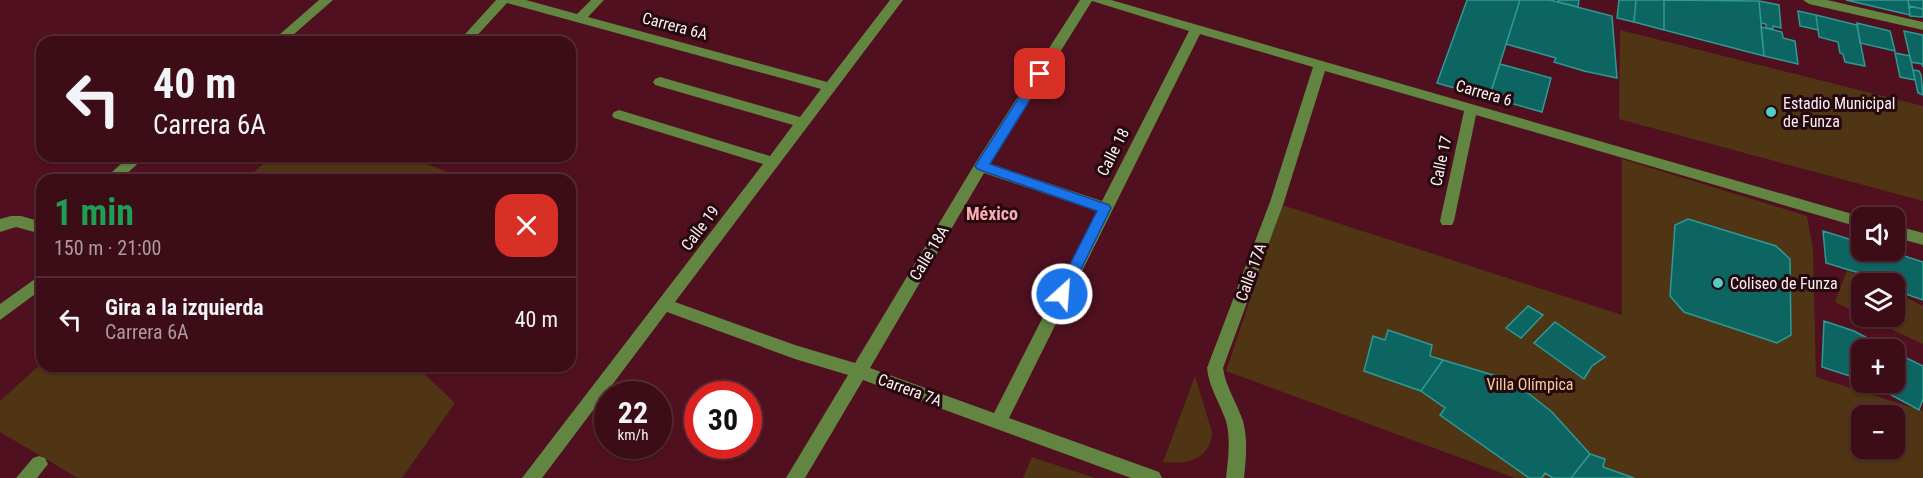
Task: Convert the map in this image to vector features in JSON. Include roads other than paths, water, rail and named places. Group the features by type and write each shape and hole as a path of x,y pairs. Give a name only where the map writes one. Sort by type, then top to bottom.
{"street":[{"path":"284,36 327,0"},
{"path":"470,36 503,0"},
{"name":"Carrera 6A","path":"511,0 829,87"},
{"path":"579,19 598,0"},
{"name":"Calle 19","path":"531,478 897,0"},
{"name":"Calle 18A","path":"795,478 981,166 1086,0"},
{"name":"Carrera 6","path":"1097,0 1851,219"},
{"path":"1809,0 1923,26"},
{"name":"Calle 18","path":"998,422 1197,28"},
{"name":"Calle 17A","path":"1235,478 1238,433 1232,414 1218,386 1215,368 1277,202 1320,65"},
{"path":"660,82 802,123"},
{"name":"Calle 17","path":"1447,221 1471,108"},
{"path":"619,115 773,162"},
{"path":"117,174 132,162"},
{"path":"981,166 1105,208"},
{"path":"0,226 19,220 36,226"},
{"path":"1905,234 1923,239"},
{"path":"0,313 36,285"},
{"name":"Carrera 7A","path":"665,305 795,352 859,371 1153,478"},
{"path":"25,478 39,464"}],"place":[{"name":"Estadio Municipal de Funza","path":"1771,112"},
{"name":"Coliseo de Funza","path":"1718,283"}],"district":[{"name":"México","path":"992,213"}],"park label":[{"name":"Villa Olímpica","path":"1530,384"}]}
